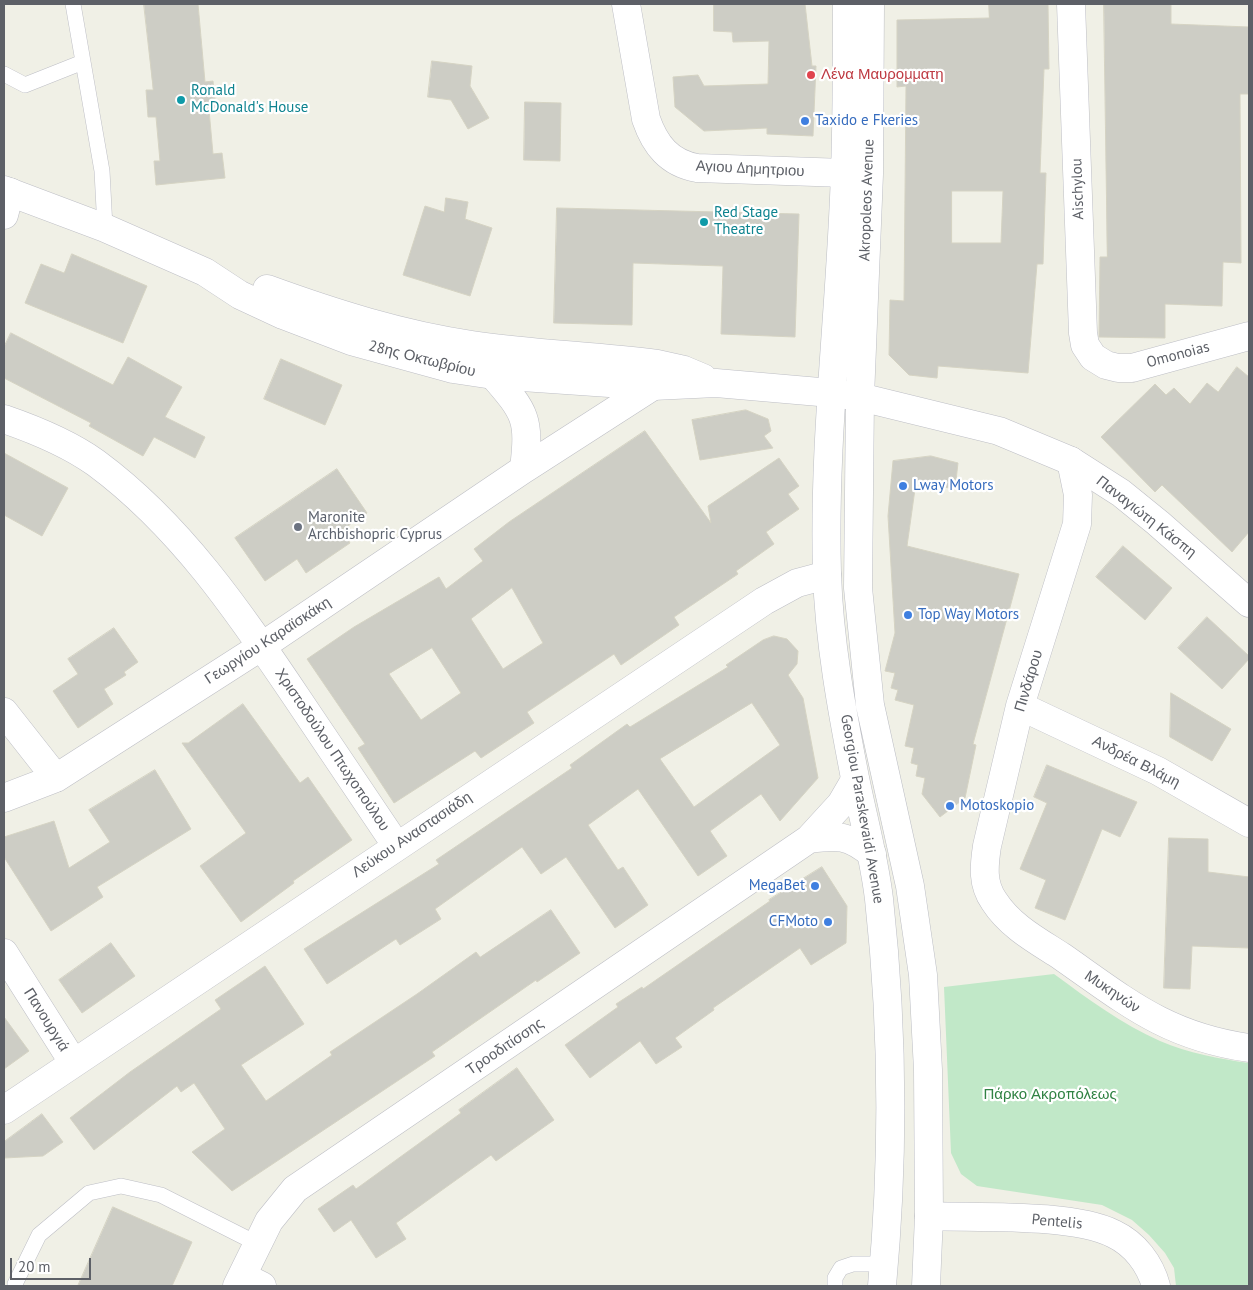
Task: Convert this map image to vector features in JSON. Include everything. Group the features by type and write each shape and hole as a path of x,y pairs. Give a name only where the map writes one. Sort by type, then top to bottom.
{"street":[{"name":"Αγιου Δημητριου","path":"626,4 646,119 651,134 660,148 671,159 684,166 697,168 845,173"},
{"name":"Akropoleos Avenue","path":"831,393 845,173 847,4"},
{"name":"Akropoleos Avenue","path":"860,397 869,174 870,4"},
{"name":"Aischylou","path":"1071,4 1083,333 1085,345 1093,356 1106,365"},
{"name":"28ης Οκτωβρίου","path":"6,199 105,228 205,272 240,295 283,315 351,341 428,363 493,376 653,386 716,383 860,397"},
{"name":"28ης Οκτωβρίου","path":"205,272 248,282 318,307 428,336 470,345 657,364 684,370 716,383"},
{"name":"Omonoias","path":"1106,365 1132,368 1249,336"},
{"path":"493,376 522,411 527,438 524,469"},
{"name":"Γεωργίου Καραϊσκάκη","path":"4,798 56,778 262,646 524,469 653,386"},
{"name":"Georgiou Paraskevaidi Avenue","path":"831,393 827,575 834,649 855,780 872,854 879,900 890,1051 891,1129 883,1275"},
{"name":"Παναγιώτη Κάσπη","path":"860,397 998,432 1071,461 1121,493 1249,603"},
{"name":"Georgiou Paraskevaidi Avenue","path":"860,397 858,588 870,704 910,886 923,975 928,1070 929,1216 926,1286"},
{"name":"Χριστοδούλου Πτωχοπούλου","path":"4,419 48,438 95,463 151,511 190,551 262,646 396,845"},
{"name":"Πινδάρου","path":"993,901 986,885 984,867 1020,706 1077,524 1078,495 1071,461"},
{"name":"Λεύκου Αναστασιάδη","path":"4,1110 396,845 764,601 797,583 827,575"},
{"name":"Ανδρέα Βλάμη","path":"1020,706 1158,771 1249,823"},
{"path":"4,712 56,778"},
{"path":"809,839 841,804 855,780"},
{"path":"809,839 832,836 848,838 872,854"},
{"name":"Τροοδιτίσσης","path":"247,1283 258,1244 280,1206 310,1178 809,839"},
{"name":"Μυκηνών","path":"993,901 1014,925 1128,1004 1177,1030 1223,1044 1249,1048"},
{"name":"Πανουργιά","path":"4,953 73,1062"},
{"name":"Pentelis","path":"929,1216 1025,1219 1093,1226 1115,1234 1135,1249 1152,1272 1156,1286"}],"lane":[{"path":"73,4 102,171 105,228"},
{"path":"4,74 25,85 84,62"},
{"path":"15,1284 39,1235 89,1193 121,1186 161,1195 258,1244"},
{"path":"834,1286 835,1278 841,1268 853,1264 883,1275"}],"green space":[{"name":"Πάρκο Ακροπόλεως","path":"1054,974 1092,1002 1160,1041 1204,1055 1249,1063 1249,1286 1176,1286 1174,1268 1165,1253 1132,1220 1102,1205 977,1186 961,1174 951,1153 944,987"}],"building":[{"name":"Ronald McDonald's House","path":"144,4 198,4 205,82 213,81 216,109 209,110 213,154 222,153 225,178 156,185 154,161 160,161 156,117 148,117 146,90 153,90"},
{"path":"714,4 805,4 812,66 816,66 813,136 767,134 767,128 704,131 675,107 673,77 698,75 704,86 768,84 769,41 733,42 732,32 714,31"},
{"path":"989,4 1048,4 1049,69 1044,69 1040,173 1046,173 1043,264 1037,264 1028,373 938,366 937,378 909,375 889,355 890,300 904,301 906,86 897,87 897,20 989,18","holes":["952,191 1003,191 1001,243 952,243"]},
{"path":"1104,4 1171,4 1171,24 1249,27 1249,94 1240,94 1241,263 1223,262 1222,306 1165,304 1165,338 1099,337 1100,257 1107,257"},
{"path":"432,61 472,66 470,86 489,118 468,129 451,100 428,97"},
{"path":"525,102 561,103 560,161 524,160"},
{"path":"446,198 468,202 465,219 492,228 470,296 403,275 425,206 444,212"},
{"path":"557,208 799,214 795,337 721,334 723,266 633,263 632,325 554,323"},
{"path":"72,254 147,286 123,343 25,303 41,264 64,273"},
{"path":"11,333 113,385 128,357 182,387 165,417 205,437 195,458 154,437 143,456 89,426 91,423 4,378 4,347"},
{"path":"281,359 342,385 325,425 264,399"},
{"path":"1237,367 1249,377 1249,532 1232,552 1162,485 1155,492 1101,437 1155,384 1166,395 1174,388 1190,404 1207,383 1218,392"},
{"path":"746,410 768,419 771,431 764,436 773,448 700,460 692,420"},
{"path":"645,431 711,523 708,506 779,458 799,486 788,494 799,509 766,532 774,544 736,571 738,574 674,617 679,625 621,665 614,654 527,712 534,723 481,758 475,751 394,803 358,748 365,744 307,659 354,627 439,577 446,589 483,561 474,549 509,522","holes":["512,588 543,643 503,669 471,619","432,648 461,693 421,720 389,674"]},
{"path":"4,453 68,488 42,536 4,515"},
{"path":"931,456 958,463 955,489 916,482 907,546 1019,574 973,744 976,745 965,798 940,817 922,794 925,778 916,776 918,765 911,763 914,748 905,746 914,705 895,700 898,690 891,688 895,673 885,671 895,633 888,516 893,461"},
{"path":"337,469 367,513 342,530 350,543 306,573 297,559 265,581 235,538"},
{"path":"1123,546 1172,588 1145,620 1096,577"},
{"path":"1207,617 1249,656 1249,659 1222,689 1178,648"},
{"path":"114,628 138,662 124,672 126,675 104,689 113,704 78,728 53,691 78,674 68,659"},
{"path":"774,636 787,639 798,651 797,664 788,675 803,698 818,778 780,821 761,794 710,831 727,856 698,876 638,789 588,825 618,870 623,867 648,905 615,928 566,857 541,874 522,847 435,909 441,919 400,945 396,939 327,984 304,949 439,864 436,860 572,768 570,765 627,724 630,727 728,667 726,665 763,640","holes":["752,703 780,745 694,807 660,759"]},
{"path":"1171,693 1231,729 1212,761 1170,737"},
{"path":"243,704 300,783 308,777 352,840 293,881 294,883 241,922 200,866 246,833 182,743 188,743"},
{"path":"1047,765 1137,802 1120,837 1102,829 1065,920 1035,908 1046,880 1020,869 1047,803 1034,797"},
{"path":"155,770 191,829 97,887 103,897 51,931 4,857 4,837 54,821 69,868 110,842 89,810"},
{"path":"1169,838 1208,839 1208,872 1249,877 1249,948 1192,946 1190,989 1164,988"},
{"path":"822,867 847,906 846,943 811,965 800,948 713,1008 714,1010 675,1038 682,1047 656,1064 640,1041 590,1078 565,1045 618,1007 616,1004 642,987 643,989 769,900"},
{"path":"551,910 580,953 537,982 536,980 432,1052 435,1056 232,1191 192,1152 225,1129 194,1083 181,1092 177,1086 94,1150 70,1118 130,1072 221,1009 215,1000 265,966 304,1024 241,1065 266,1101 332,1055 330,1052 476,952 480,957"},
{"path":"111,943 135,976 82,1013 59,980"},
{"path":"4,1017 29,1051 4,1069"},
{"path":"517,1068 554,1120 496,1161 491,1155 396,1223 406,1239 376,1258 351,1220 334,1232 318,1209 353,1185 356,1189 461,1113 459,1110"},
{"path":"42,1114 63,1142 43,1156 4,1158 4,1142"},
{"path":"113,1207 192,1242 172,1286 78,1286"}],"place":[{"name":"Λένα Μαυρομματη","path":"811,75"},
{"name":"Ronald McDonald's House","path":"181,100"},
{"name":"Taxido e Fkeries","path":"805,121"},
{"name":"Red Stage Theatre","path":"704,222"},
{"name":"Lway Motors","path":"903,486"},
{"name":"Maronite Archbishopric Cyprus","path":"298,527"},
{"name":"Top Way Motors","path":"908,615"},
{"name":"Motoskopio","path":"950,806"},
{"name":"MegaBet","path":"815,886"},
{"name":"CFMoto","path":"828,922"}]}
